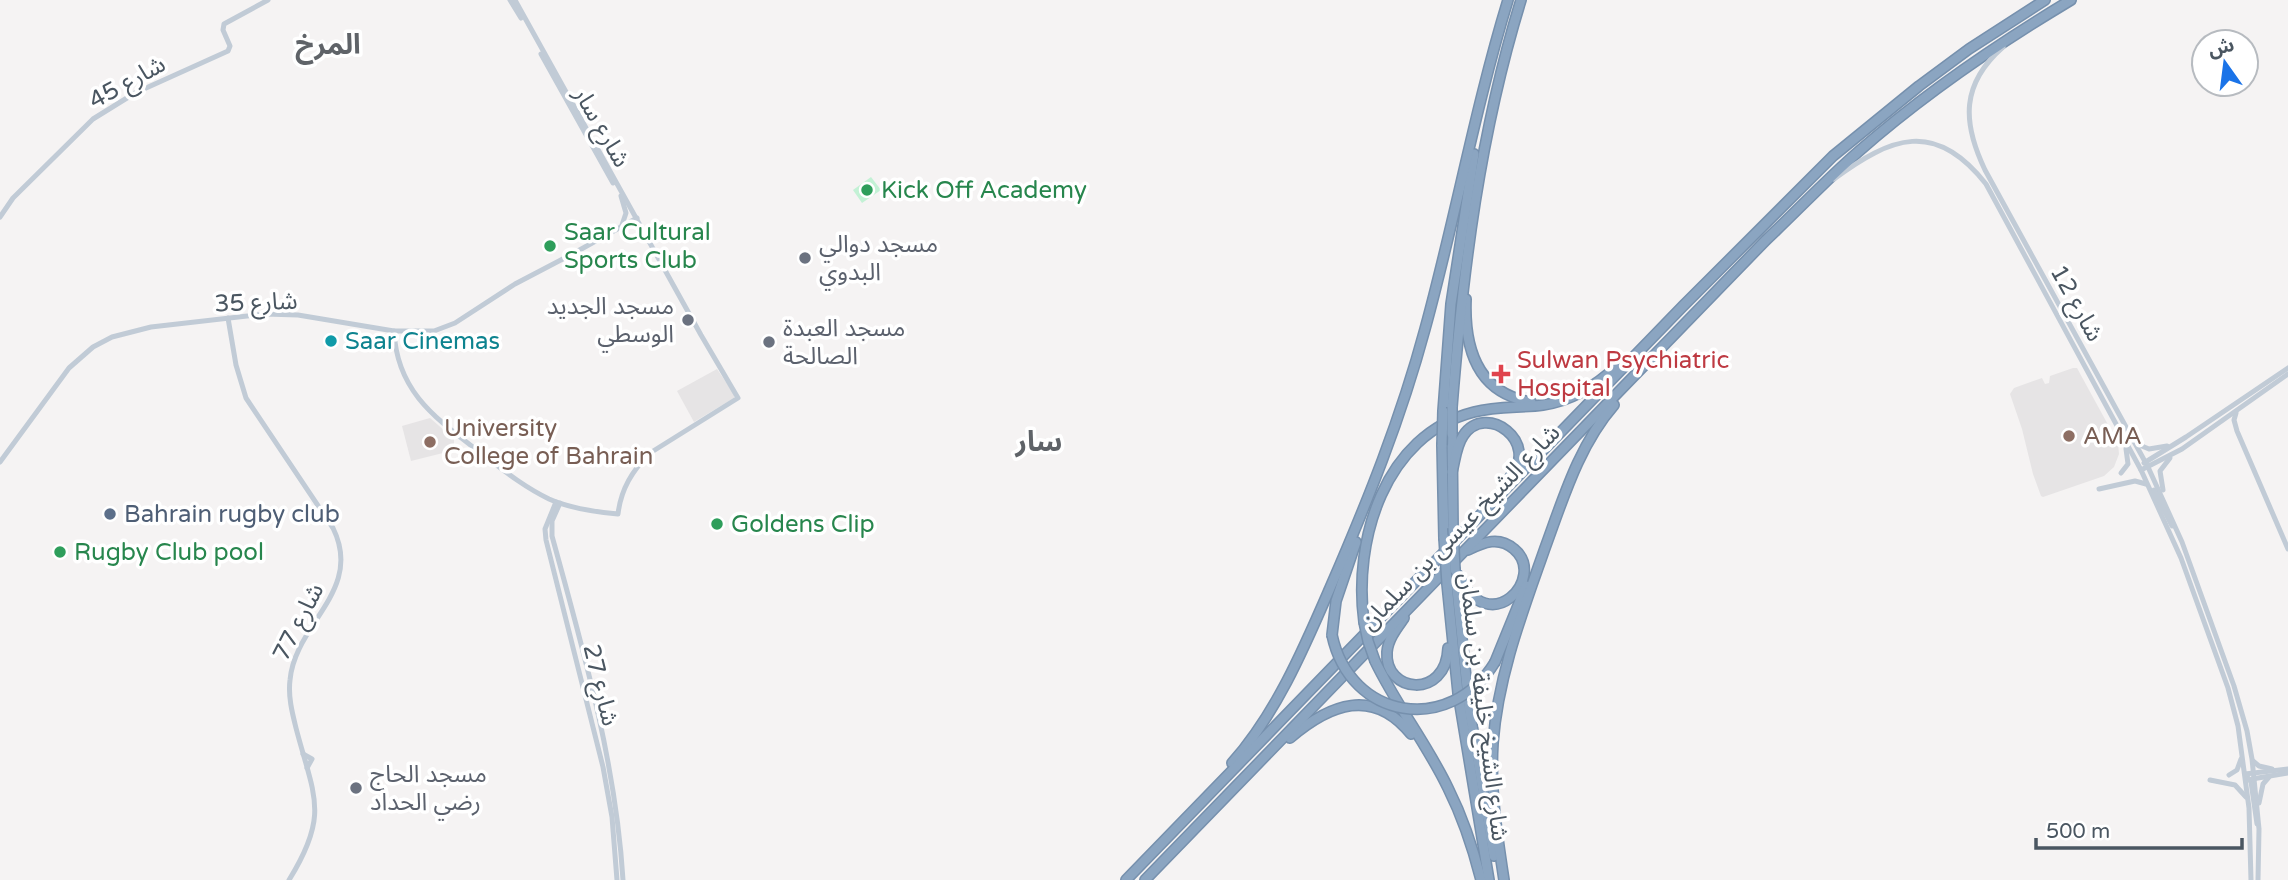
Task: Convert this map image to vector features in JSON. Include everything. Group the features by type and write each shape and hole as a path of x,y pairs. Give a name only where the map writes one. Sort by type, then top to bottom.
{"highway":[{"path":"1508,0 1489,66 1422,342 1336,601 1332,635 1339,659 1353,681 1383,703 1409,709 1435,708 1458,700 1479,684 1494,663 1590,440 1607,412 1660,350"},
{"name":"شارع الشيخ خليفة بن سلمان","path":"1489,880 1466,750 1449,618 1442,445 1458,323 1463,250 1484,108 1513,0"},
{"name":"شارع الشيخ خليفة بن سلمان","path":"1463,250 1492,108 1521,0"},
{"name":"شارع الشيخ عيسى بن سلمان","path":"1126,880 1683,306 1833,156 1928,79 2045,0"},
{"name":"شارع الشيخ عيسى بن سلمان","path":"1145,880 1660,350 1858,152 1980,56 2071,0"},
{"path":"1469,148 1463,250 1465,308 1468,337 1479,371 1503,394 1519,400 1534,403 1560,400"},
{"path":"1481,880 1469,836 1441,775 1401,711 1375,661 1368,641 1361,581 1367,534 1384,492 1404,457 1432,431 1461,416 1489,409 1543,405 1585,391 1602,380 1683,306"},
{"name":"شارع الشيخ خليفة بن سلمان","path":"1448,409 1452,434 1455,570 1469,707 1502,880"},
{"path":"1452,472 1461,437 1476,425 1496,424 1511,433 1516,440 1519,460 1515,472 1478,517"},
{"path":"1183,820 1236,759 1278,696 1316,621 1374,484"},
{"path":"1502,880 1493,794 1496,714 1517,629 1556,518"},
{"path":"1455,570 1466,590 1479,602 1495,605 1504,602 1512,598 1520,586 1524,566 1516,550 1507,544 1491,541 1462,553"},
{"path":"1415,601 1390,641 1387,651 1390,669 1403,682 1421,685 1443,671 1447,662 1449,618"},
{"path":"1252,770 1320,715 1337,708 1360,704 1384,710 1400,722 1441,775"}],"street":[{"name":"شارع 45","path":"0,217 13,198 93,119 135,93 228,51 230,46 223,30 226,22 268,0"},
{"name":"شارع سار","path":"512,0 636,220"},
{"name":"شارع سار","path":"512,0 738,398 645,457 622,491 618,514 569,505"},
{"name":"شارع 12","path":"2039,19 1995,55 1982,70 1970,98 1971,133 1985,170 2136,443 2149,486 2181,558 2228,688 2258,809 2258,880"},
{"name":"شارع 12","path":"1817,191 1872,152 1892,144 1914,141 1936,145 1963,159 1975,170 1990,192 2120,433 2166,503 2182,542 2238,698 2252,759 2248,802 2251,880"},
{"path":"619,228 626,213 621,196"},
{"name":"شارع 35","path":"0,462 63,374 93,347 112,337 132,331 265,314 298,315 394,331 425,332 445,328 515,284 636,220"},
{"name":"شارع 77","path":"228,318 236,365 246,398 333,528 339,539 342,555 340,578 293,662 290,678 292,711 316,805 309,846 289,880"},
{"path":"394,331 402,369 410,388 425,408 509,475 546,497 569,505"},
{"path":"2143,466 2288,368"},
{"path":"2166,503 2160,478 2161,468 2182,449 2288,374"},
{"path":"2236,411 2234,420 2237,431 2288,549"},
{"path":"2113,418 2143,466 2182,542"},
{"path":"2216,426 2230,425 2237,431"},
{"path":"2143,466 2197,430"},
{"path":"2120,433 2128,461 2121,473"},
{"path":"2136,443 2153,449 2180,441"},
{"path":"2143,466 2182,449"},
{"path":"2099,489 2137,481 2149,486"},
{"path":"546,497 554,511 569,505"},
{"name":"شارع 27","path":"558,502 545,529 546,540 603,766 612,817 617,880"},
{"name":"شارع 27","path":"554,511 552,536 607,752 617,808 623,880"},
{"path":"2239,736 2250,776 2255,818 2259,829"},
{"path":"2229,775 2237,770 2243,757"},
{"path":"2252,759 2259,766 2288,771"},
{"path":"2250,776 2279,770"},
{"path":"2250,776 2269,777 2288,771"},
{"path":"2258,809 2263,784 2269,777"},
{"path":"2210,780 2235,785 2242,790 2248,802"}],"shaded area":[{"name":"AMA","path":"2077,368 2118,443 2119,454 2114,467 2104,476 2043,497 2033,474 2010,394 2014,388 2042,378 2045,384 2049,383 2050,376"},
{"path":"717,369 734,398 694,422 677,391"},
{"name":"University College of Bahrain","path":"430,418 454,439 454,445 443,453 411,461 402,426"}],"green space":[{"name":"Kick Off Academy","path":"871,177 881,190 862,203 853,190"}],"place":[{"name":"Kick Off Academy","path":"867,190"},
{"name":"Saar Cultural Sports Club","path":"550,246"},
{"name":"مسجد دوالي البدوي","path":"805,258"},
{"name":"مسجد الجديد الوسطي","path":"688,320"},
{"name":"Saar Cinemas","path":"331,341"},
{"name":"مسجد العبدة الصالحة","path":"769,342"},
{"name":"Sulwan Psychiatric Hospital","path":"1501,374"},
{"name":"AMA","path":"2069,436"},
{"name":"University College of Bahrain","path":"430,442"},
{"name":"Bahrain rugby club","path":"110,514"},
{"name":"Goldens Clip","path":"717,524"},
{"name":"Rugby Club pool","path":"60,552"},
{"name":"مسجد الحاج رضي الحداد","path":"356,788"}],"district":[{"name":"المرخ","path":"328,44"},
{"name":"سار","path":"1039,441"}]}
